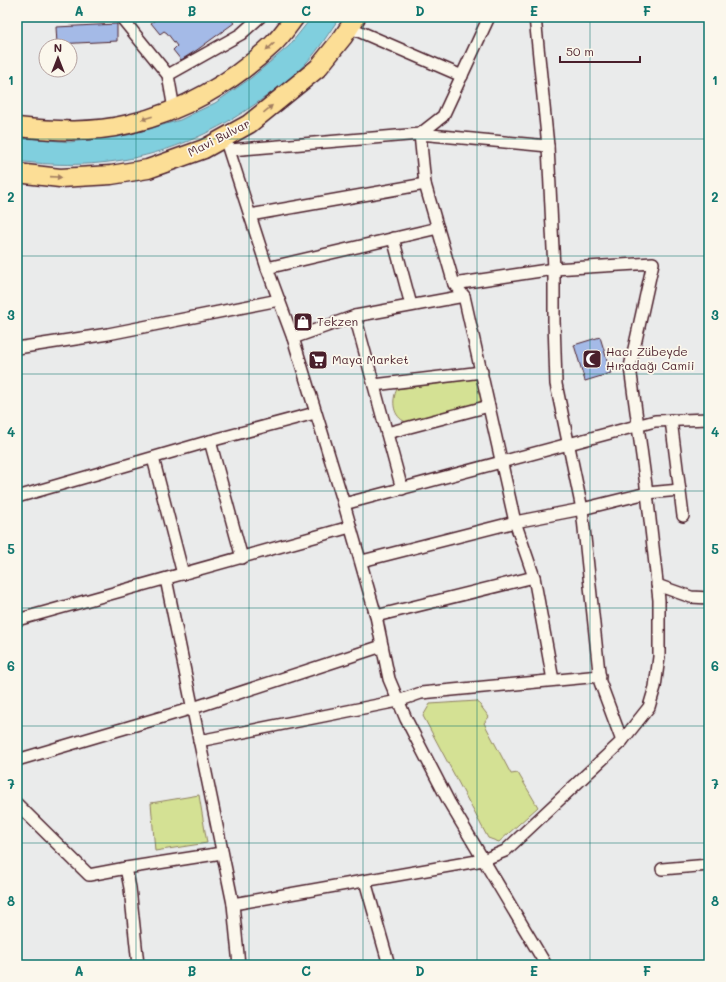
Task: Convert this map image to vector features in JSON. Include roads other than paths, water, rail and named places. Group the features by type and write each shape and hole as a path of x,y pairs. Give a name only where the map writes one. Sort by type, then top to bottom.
{"main road":[{"path":"17,127 52,130 90,130 129,124 174,109 225,83 253,62 273,44 296,17"},
{"name":"Mavi Bulvar","path":"17,173 60,178 148,169 204,149 227,144 249,124 318,68 353,22"}],"street":[{"path":"121,17 168,75 174,109"},
{"path":"168,75 240,34 260,17"},
{"path":"420,134 443,116 489,17"},
{"path":"535,17 548,146 554,269 556,384 570,443 582,509 600,676 622,741"},
{"path":"353,22 462,76"},
{"path":"420,134 425,184 454,284 464,296 515,522 534,577 553,680"},
{"path":"546,965 449,802 398,701 389,679 376,616 362,561 350,527 293,338 267,268 227,144 420,134 548,146"},
{"path":"250,215 425,184"},
{"path":"267,268 438,228"},
{"path":"393,238 411,305"},
{"path":"233,904 483,860 505,850 622,741 649,707 655,687 659,657 657,585 647,493 630,367 653,263 554,269 454,284"},
{"path":"293,338 355,316 464,296"},
{"path":"17,348 108,334 279,300"},
{"path":"355,316 402,489"},
{"path":"374,385 482,372"},
{"path":"387,433 489,406"},
{"path":"17,497 210,441 315,413"},
{"path":"344,504 654,420 709,419"},
{"path":"671,420 682,516"},
{"path":"210,441 242,558"},
{"path":"153,458 183,574"},
{"path":"362,561 515,522 582,509 647,493 680,490"},
{"path":"17,620 350,527"},
{"path":"376,616 534,577"},
{"path":"166,579 233,904 239,965"},
{"path":"657,585 691,597 709,598"},
{"path":"17,760 193,708 382,646"},
{"path":"199,741 398,701 421,694 600,676"},
{"path":"17,804 89,875 222,853"},
{"path":"662,869 709,865"},
{"path":"126,868 130,888 138,965"},
{"path":"365,881 389,965"}],"water":[{"path":"312,17 340,17 311,58 290,78 233,119 204,134 175,146 145,155 115,161 83,164 51,164 17,161 17,137 70,142 128,135 180,120 215,103 251,78 289,46"}],"place":[{"name":"Tekzen","path":"303,322"},
{"name":"Hacı Zübeyde Hıradağı Camii","path":"592,359"},
{"name":"Maya Market","path":"318,360"}]}
